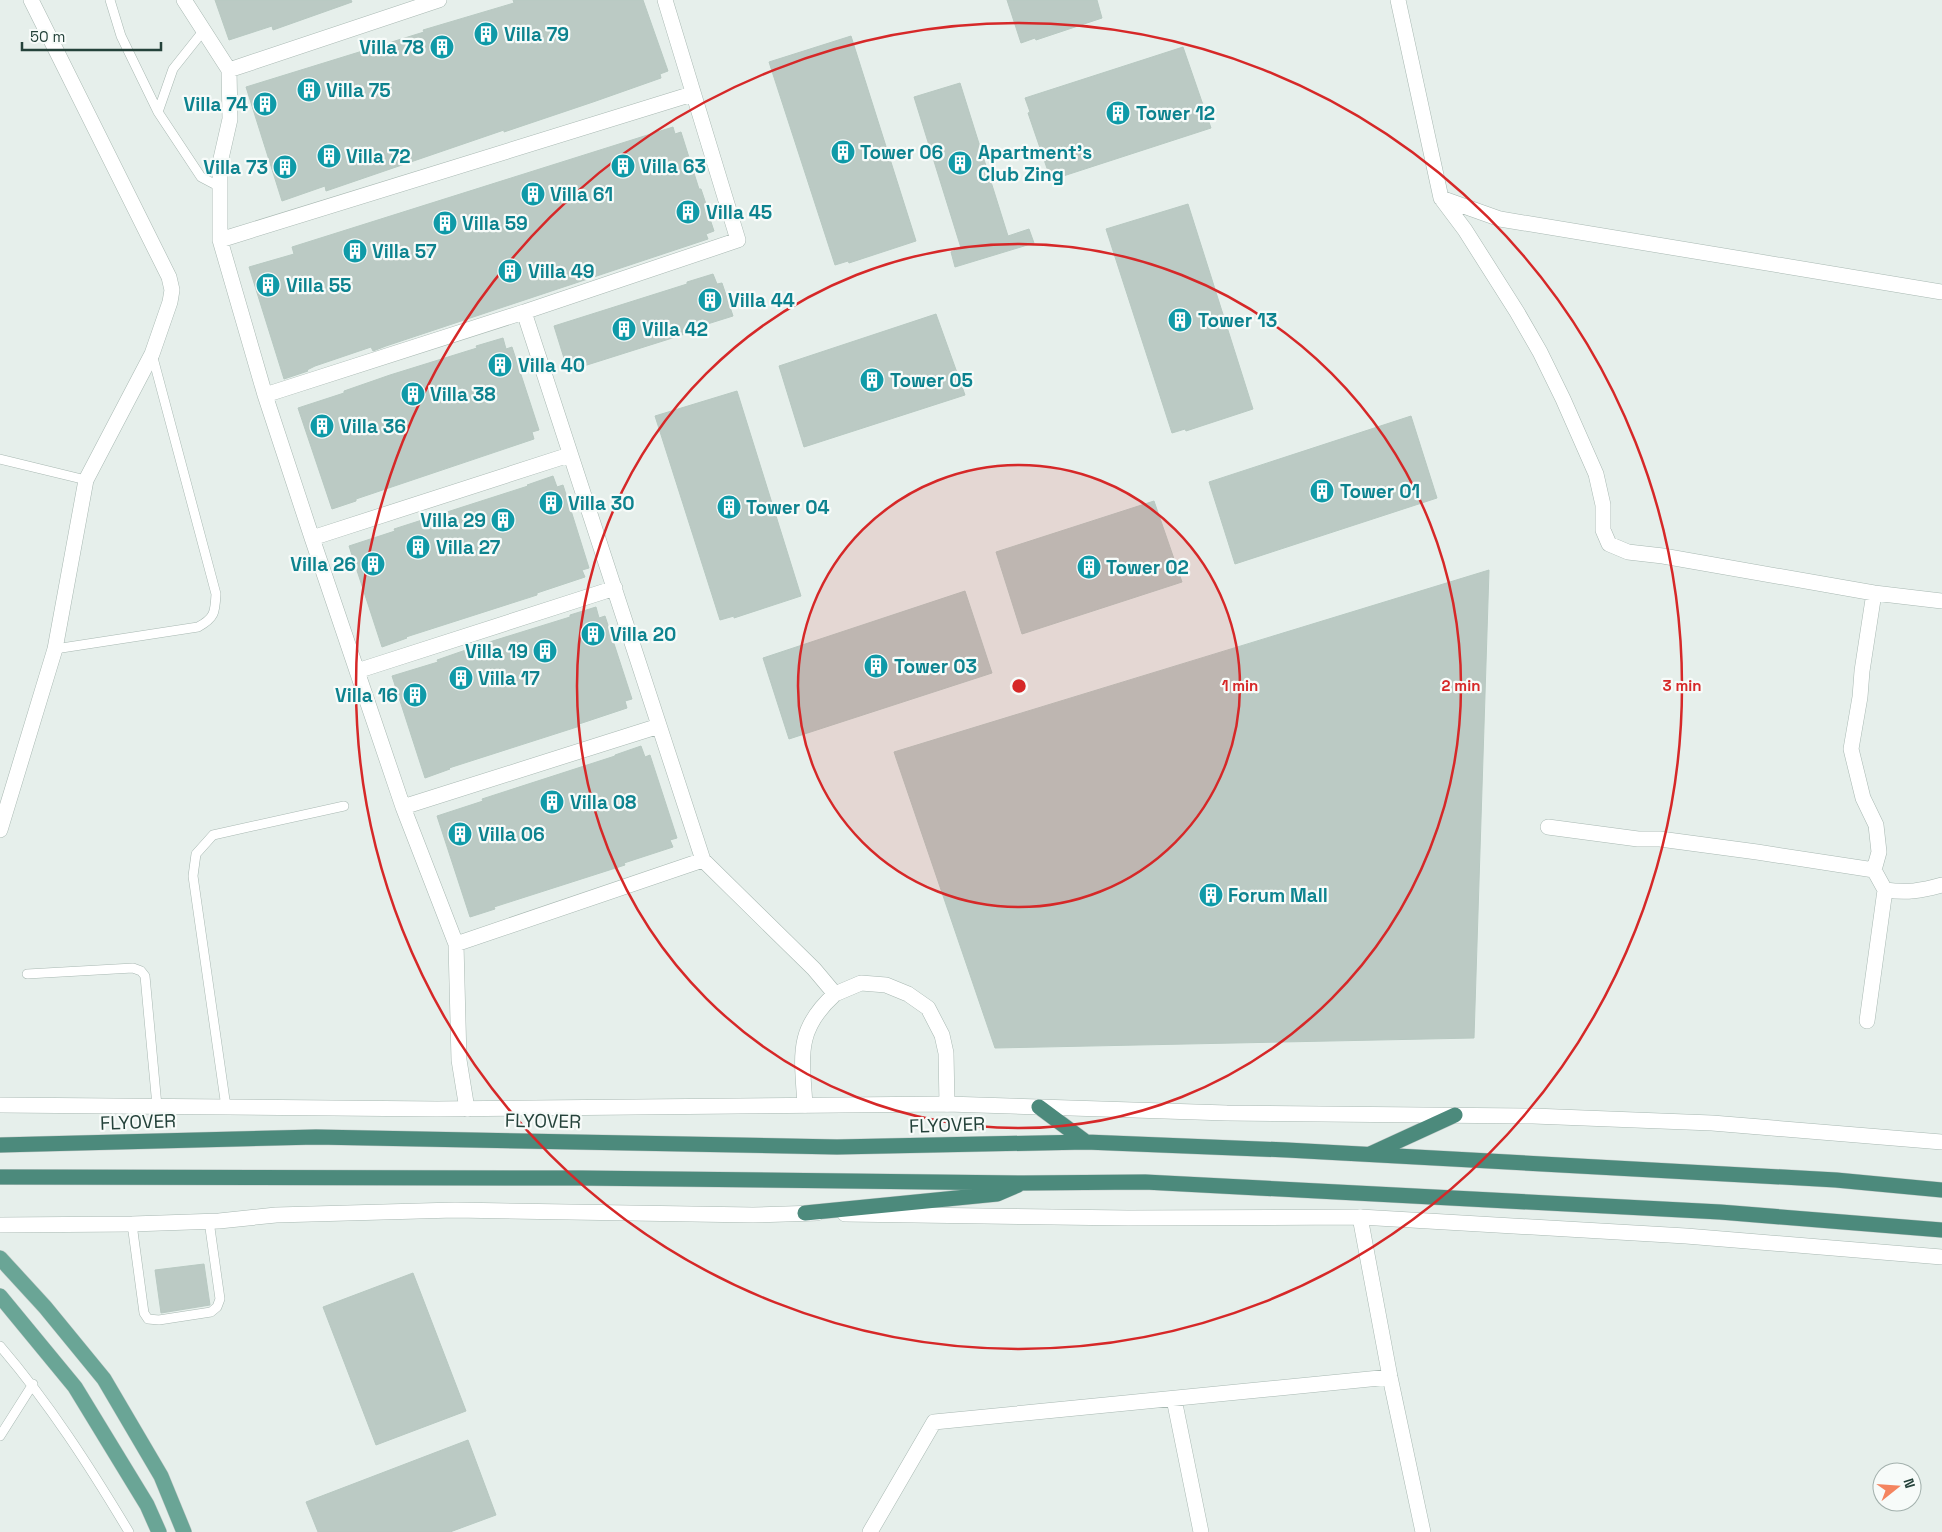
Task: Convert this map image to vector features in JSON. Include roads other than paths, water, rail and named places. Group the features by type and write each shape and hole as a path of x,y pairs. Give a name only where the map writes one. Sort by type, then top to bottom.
{"highway":[{"path":"1039,1107 1086,1142"},
{"path":"1369,1155 1455,1115"},
{"name":"FLYOVER","path":"0,1146 316,1137 837,1148 1086,1142 1836,1180 1942,1190"},
{"path":"0,1177 784,1179 1024,1183 1145,1182 1720,1212 1942,1230"},
{"path":"805,1213 998,1194 1024,1183"}],"main road":[{"path":"0,1258 45,1307 104,1379 160,1476 184,1532"},
{"path":"0,1296 75,1386 147,1504 159,1532"}],"street":[{"path":"0,830 55,649 86,480 152,354 170,302 172,290 169,277 31,0"},
{"path":"184,0 229,70 230,119 220,163 220,240 265,395 312,538 403,807 456,944 459,1060 467,1109"},
{"path":"229,70 439,0"},
{"path":"265,395 524,312 738,240 692,94 665,0"},
{"path":"1398,0 1441,198 1498,280 1540,352 1559,391 1596,474 1603,505 1603,530 1609,544 1628,552 1663,556 1874,593 1942,601"},
{"path":"220,240 692,94"},
{"path":"1441,198 1500,219 1942,292"},
{"path":"524,312 569,456 703,860 814,969 835,994"},
{"path":"312,538 569,456"},
{"path":"357,671 614,588"},
{"path":"1867,1021 1885,890 1874,870 1879,852 1876,826 1863,798 1851,749 1874,593"},
{"path":"403,807 659,726"},
{"path":"1548,827 1638,839 1660,839 1874,870"},
{"path":"456,944 703,860"},
{"path":"1885,890 1905,893 1942,886"},
{"path":"805,1106 802,1059 803,1042 807,1029 815,1016 835,994 861,983 886,985 908,994 928,1008 942,1035 946,1053 947,1104"},
{"path":"0,1105 467,1109 947,1104 1227,1113 1533,1116 1712,1123 1942,1142"},
{"path":"0,1225 209,1222 276,1215 455,1210 753,1216 805,1213 1118,1218 1360,1217 1686,1236 1942,1257"},
{"path":"1360,1217 1390,1377 1423,1532"},
{"path":"870,1532 934,1422 1390,1377"},
{"path":"1174,1399 1201,1532"}],"lane":[{"path":"110,0 122,36 158,112 202,177 220,186"},
{"path":"158,112 173,69 204,30"},
{"path":"55,649 198,627 210,621 216,610 216,594 152,354"},
{"path":"0,459 86,480"},
{"path":"226,1107 193,876 196,854 213,835 344,806"},
{"path":"26,974 133,968 141,970 145,976 157,1106"},
{"path":"132,1224 144,1313 148,1319 159,1320 211,1312 217,1306 220,1299 209,1222"},
{"path":"0,1346 32,1384 95,1476 129,1532"},
{"path":"0,1436 32,1384"}],"place":[{"name":"Villa 79","path":"486,34"},
{"name":"Villa 78","path":"442,47"},
{"name":"Villa 75","path":"309,90"},
{"name":"Villa 74","path":"265,104"},
{"name":"Tower 12","path":"1118,113"},
{"name":"Tower 06","path":"843,152"},
{"name":"Villa 72","path":"329,156"},
{"name":"Apartment's Club Zing","path":"960,163"},
{"name":"Villa 63","path":"623,166"},
{"name":"Villa 73","path":"285,167"},
{"name":"Villa 61","path":"533,194"},
{"name":"Villa 45","path":"688,212"},
{"name":"Villa 59","path":"445,223"},
{"name":"Villa 57","path":"355,251"},
{"name":"Villa 49","path":"510,271"},
{"name":"Villa 55","path":"268,285"},
{"name":"Villa 44","path":"710,300"},
{"name":"Tower 13","path":"1180,320"},
{"name":"Villa 42","path":"624,329"},
{"name":"Villa 40","path":"500,365"},
{"name":"Tower 05","path":"872,380"},
{"name":"Villa 38","path":"413,394"},
{"name":"Villa 36","path":"322,426"},
{"name":"Tower 01","path":"1322,491"},
{"name":"Villa 30","path":"551,503"},
{"name":"Tower 04","path":"729,507"},
{"name":"Villa 29","path":"503,520"},
{"name":"Villa 27","path":"418,547"},
{"name":"Villa 26","path":"373,564"},
{"name":"Tower 02","path":"1089,567"},
{"name":"Villa 20","path":"593,634"},
{"name":"Villa 19","path":"545,651"},
{"name":"Tower 03","path":"876,666"},
{"name":"Villa 17","path":"461,678"},
{"name":"Villa 16","path":"415,695"},
{"name":"Villa 08","path":"552,802"},
{"name":"Villa 06","path":"460,834"},
{"name":"Forum Mall","path":"1211,895"}]}
